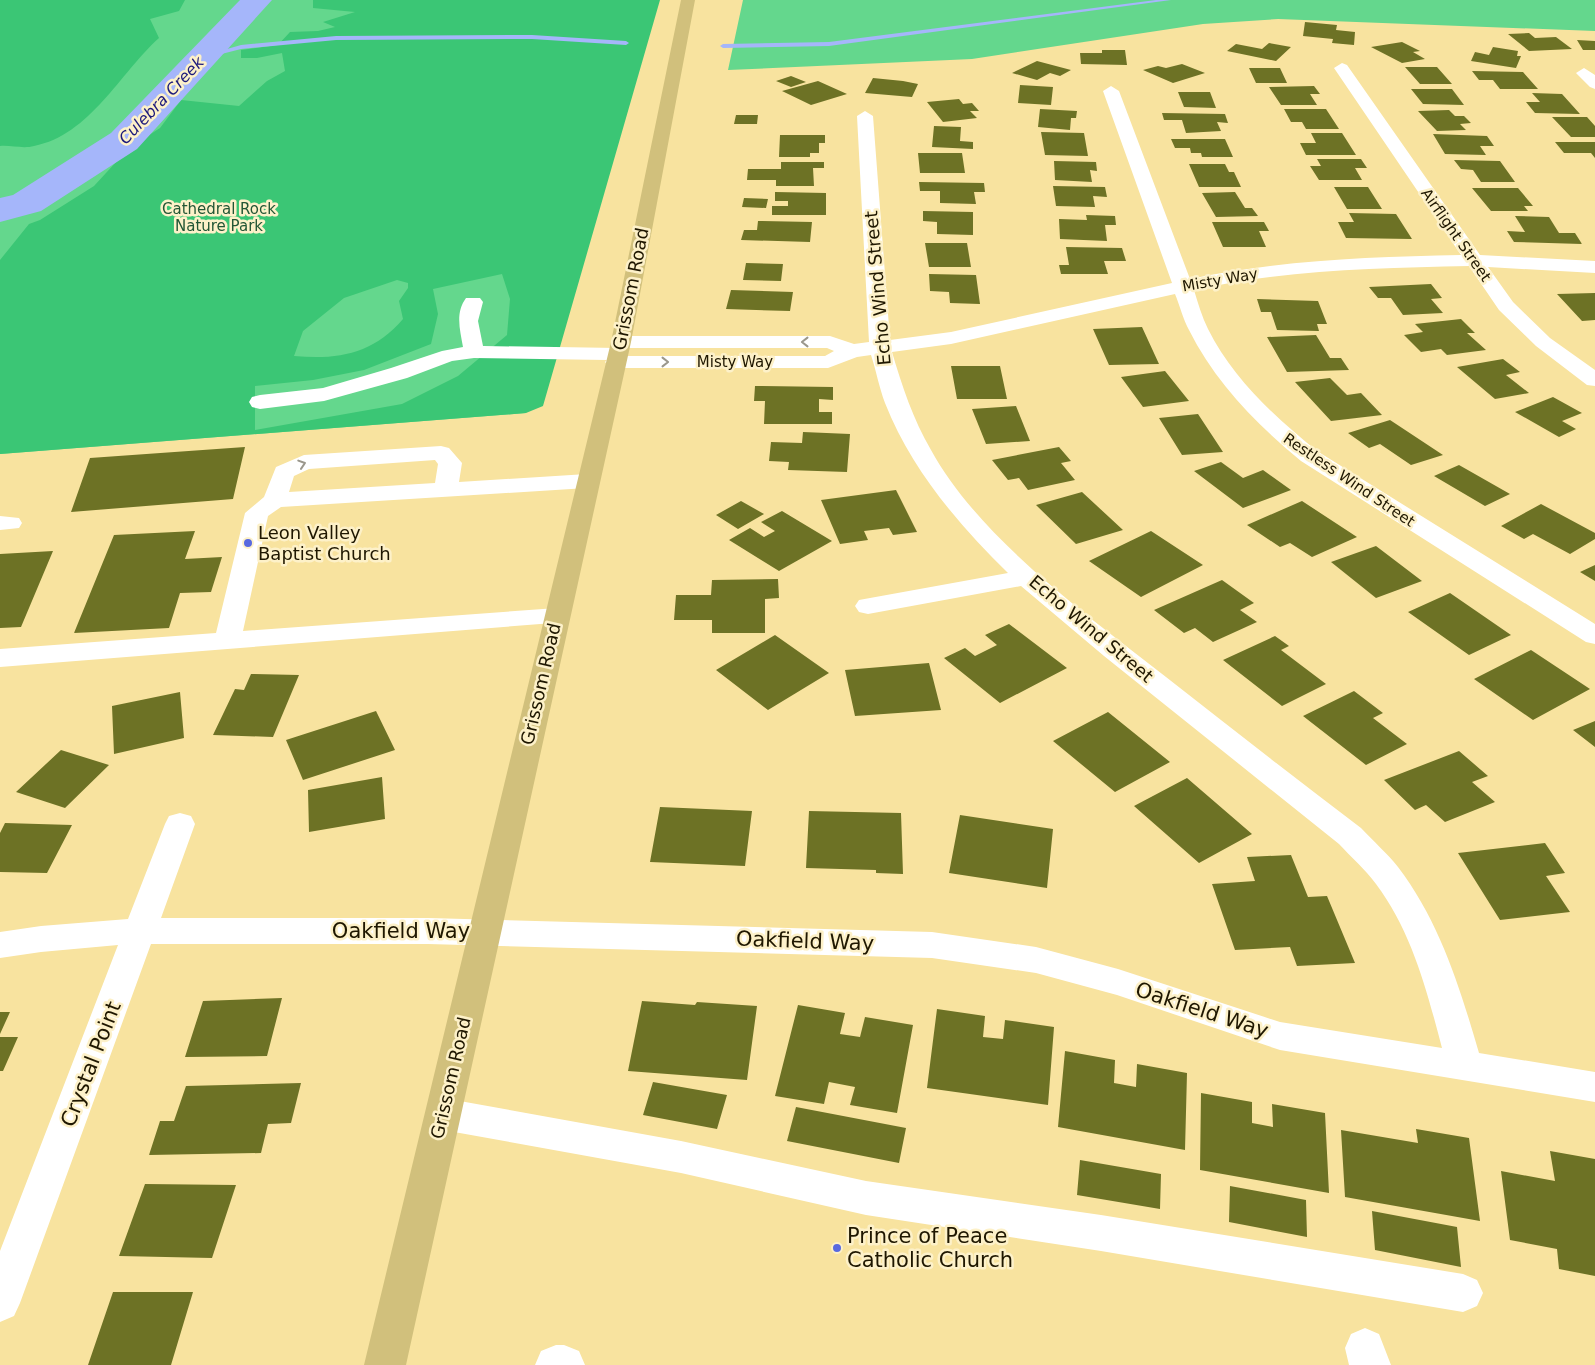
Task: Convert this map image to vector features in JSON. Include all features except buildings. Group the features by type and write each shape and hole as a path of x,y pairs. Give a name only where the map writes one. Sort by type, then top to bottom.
{"main road":[{"name":"Grissom Road","path":"385,1365 618,353 688,0"}],"street":[{"name":"Airflight Street","path":"1342,68 1506,306 1543,342 1595,380"},
{"name":"Restless Wind Street","path":"1111,90 1198,329 1217,363 1248,403 1276,430 1348,483 1595,636"},
{"name":"Echo Wind Street","path":"865,116 880,348 886,378 902,423 926,465 962,512 1001,554 1066,613 1350,836 1387,874 1407,904 1427,943 1442,983 1465,1066"},
{"name":"Misty Way","path":"260,402 324,394 399,373 450,355 474,352 618,353 828,362 852,351 968,334 1222,278 1343,263 1473,260 1595,266"},
{"path":"473,302 468,321 474,352"},
{"path":"276,500 284,472 304,462 441,453 450,463 446,490"},
{"path":"226,641 257,513 276,500 587,481"},
{"path":"868,606 1028,577"},
{"path":"0,658 557,616"},
{"name":"Crystal Point","path":"0,1303 180,824"},
{"name":"Oakfield Way","path":"0,945 141,931 485,931 932,946 984,951 1036,960 1118,982 1280,1036 1595,1087"},
{"path":"443,1114 557,1133 681,1157 866,1198 1101,1233 1462,1293"},
{"path":"556,1365 564,1365"}],"green space":[{"name":"Cathedral Rock Nature Park","path":"0,0 638,0 635,27 526,413 0,454"},
{"path":"0,0 185,0 179,11 150,19 159,38 88,116 54,140 26,147 0,146"},
{"name":"Cathedral Rock Nature Park","path":"313,0 660,0 543,406 526,413 0,454 0,260 29,224 40,220 94,186 129,148 160,128 181,100 239,106 267,81 285,71 282,53 257,58 241,58 241,50 278,45 290,32 318,31 335,27 323,22 355,12 313,8","holes":["502,274 510,299 507,335 458,376 402,404 255,430 255,386 313,380 364,370 431,344 438,314 433,289","397,280 408,283 408,288 399,301 403,319 392,331 367,347 354,352 325,357 294,356 303,331 344,298"]},
{"path":"743,0 1595,0 1595,31 1278,19 1203,24 972,59 728,70"}],"waterway":[{"name":"Culebra Creek","path":"0,210 27,203 124,141 257,0"},
{"path":"723,46 829,44 1168,0"},
{"path":"202,57 241,47 336,38 532,37 626,43"}],"place":[{"name":"Leon Valley Baptist Church","path":"248,543"},
{"name":"Prince of Peace Catholic Church","path":"837,1248"}]}
